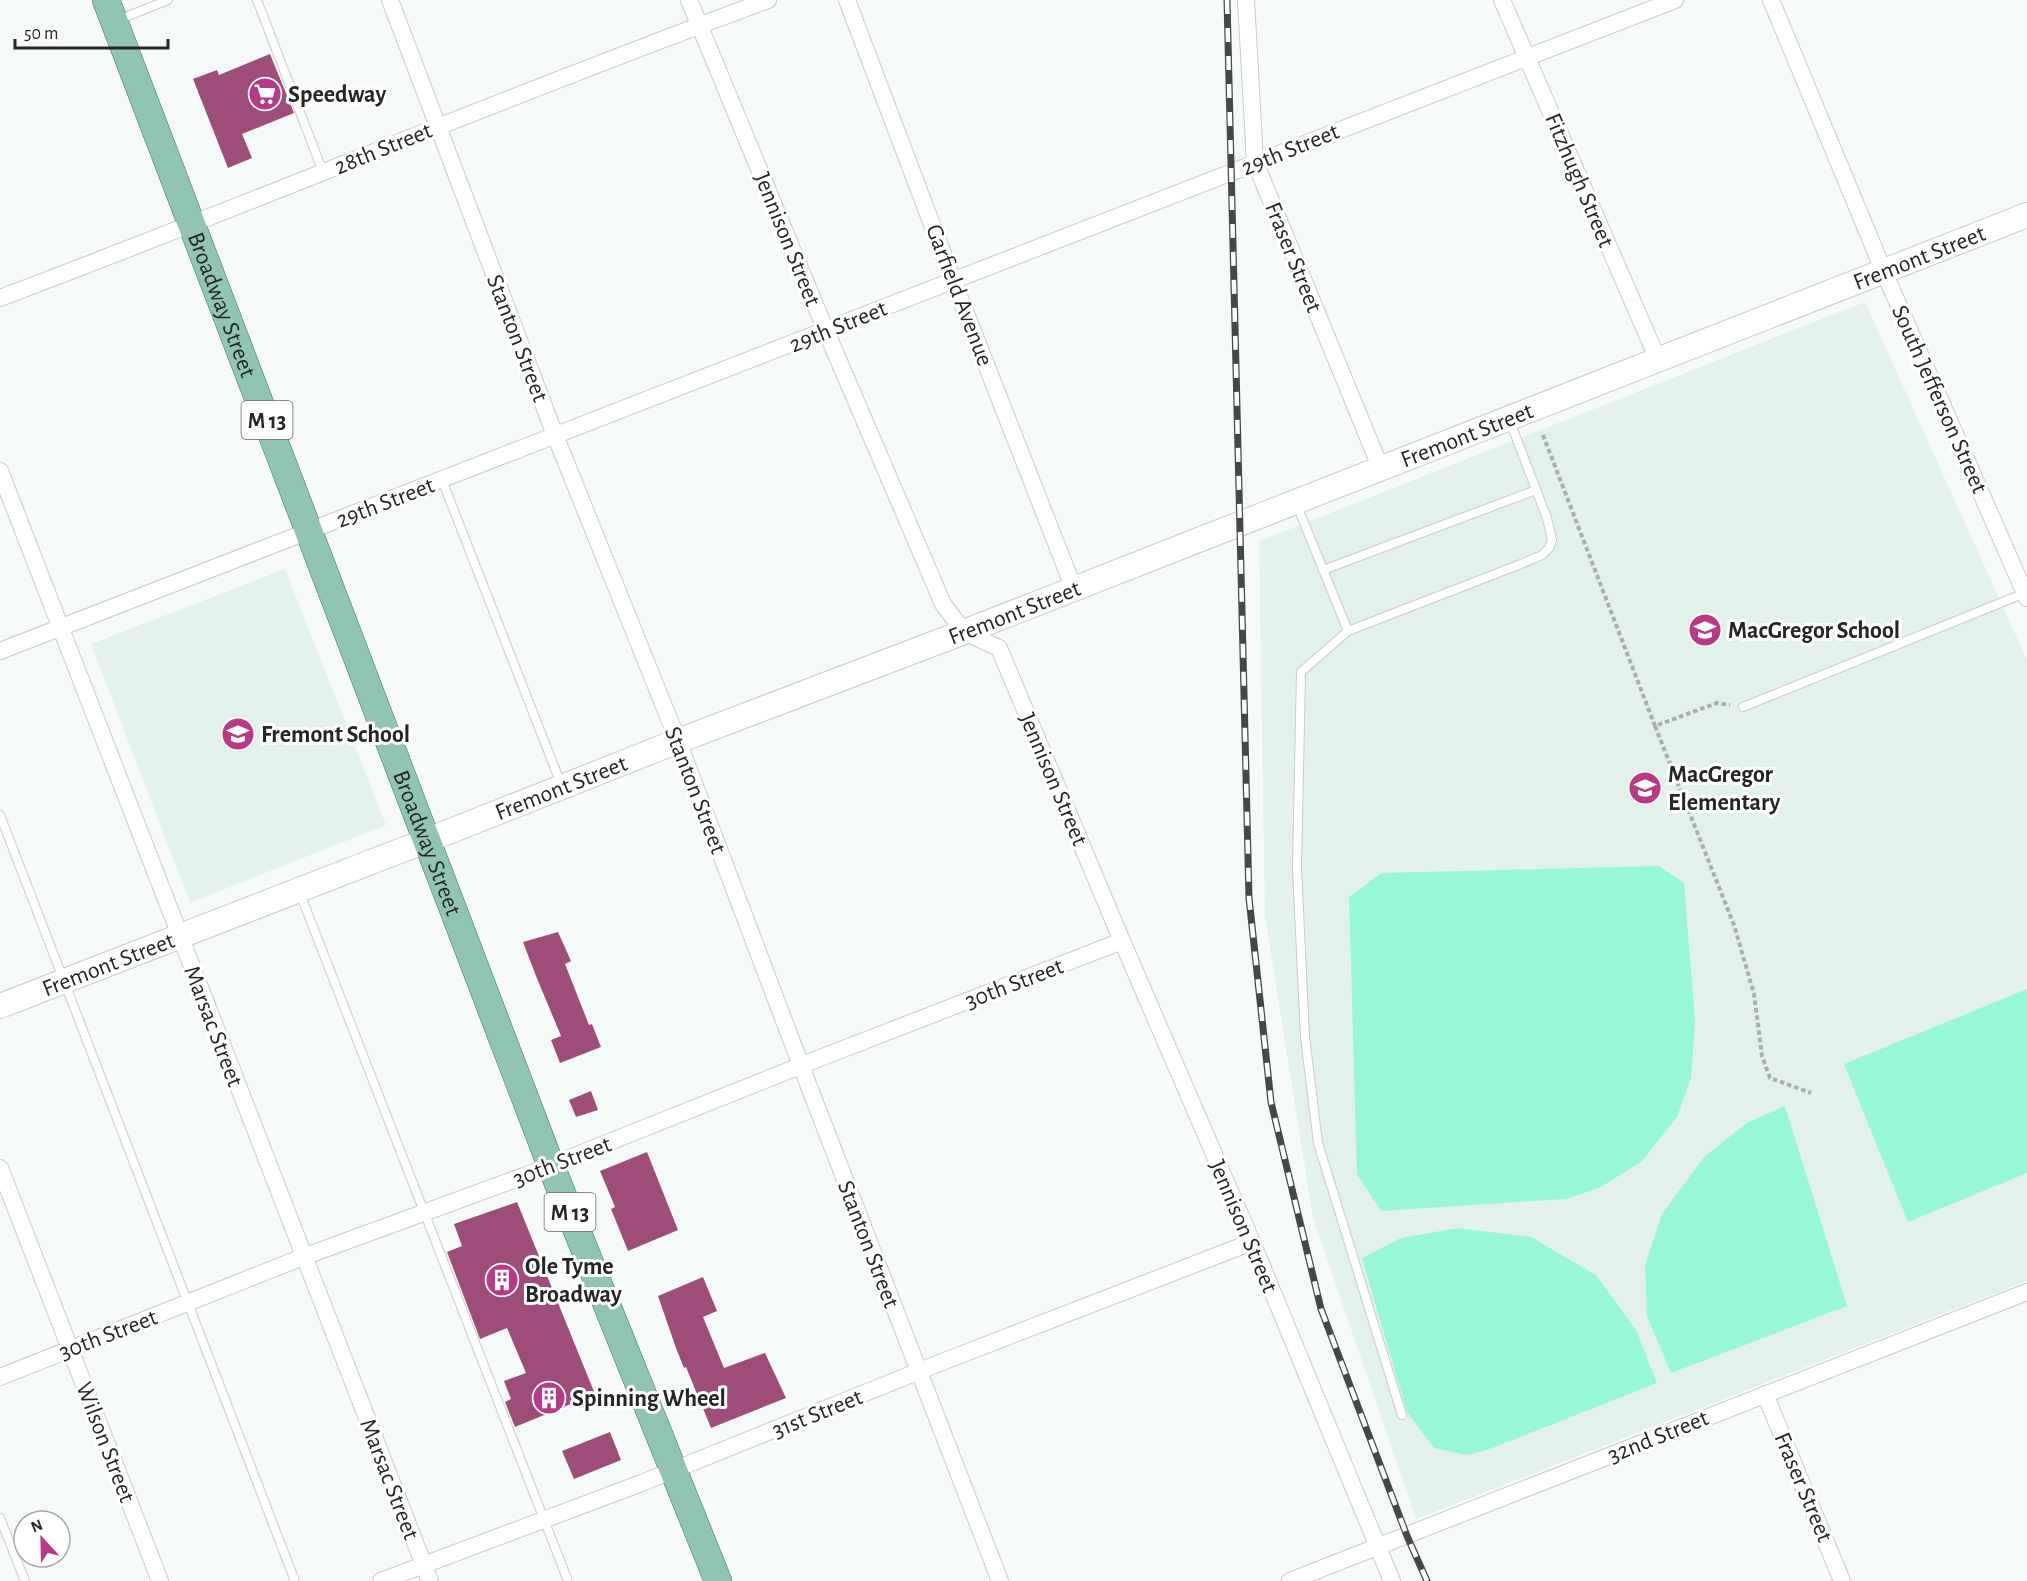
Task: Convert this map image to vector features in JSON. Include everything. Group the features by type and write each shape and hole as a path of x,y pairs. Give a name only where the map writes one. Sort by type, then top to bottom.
{"main road":[{"name":"Broadway Street","path":"110,10 551,1166 718,1581"}],"street":[{"name":"Stanton Street","path":"390,0 555,435 678,741 1000,1581"},
{"name":"Jennison Street","path":"689,0 826,331 943,604 964,632 999,648 1252,1242 1392,1581"},
{"name":"28th Street","path":"0,298 193,225 439,125 768,0"},
{"name":"Garfield Avenue","path":"847,0 1074,589"},
{"name":"Fraser Street","path":"1246,0 1256,162 1381,469"},
{"name":"Fitzhugh Street","path":"1502,0 1658,360"},
{"name":"29th Street","path":"0,651 1675,0"},
{"name":"South Jefferson Street","path":"1771,0 1884,272 2026,594"},
{"name":"Fremont Street","path":"0,1006 678,741 964,632 2027,215"},
{"name":"Marsac Street","path":"0,471 430,1581"},
{"name":"30th Street","path":"0,1377 303,1257 551,1166 1122,941"},
{"name":"Wilson Street","path":"0,1168 160,1581"},
{"name":"31st Street","path":"381,1581 674,1470 1252,1242"},
{"name":"32nd Street","path":"1290,1581 2027,1292"},
{"name":"Fraser Street","path":"1765,1394 1842,1581"}],"lane":[{"path":"110,10 168,0"},
{"path":"257,0 323,172"},
{"path":"1402,1415 1318,1143 1305,1037 1297,868 1301,672 1348,631 1542,555 1549,548 1552,540 1547,518 1509,419"},
{"path":"442,480 562,787"},
{"path":"1323,570 1536,490"},
{"path":"1296,502 1348,631"},
{"path":"1743,707 2026,594"},
{"path":"0,815 295,1581"},
{"path":"298,891 568,1581"},
{"path":"0,1518 25,1581"}],"path":[{"path":"1543,435 1734,925 1754,994 1762,1056 1770,1078 1810,1093"},
{"path":"1655,726 1717,703 1743,707"}],"shaded area":[{"name":"MacGregor Elementary","path":"1865,302 2027,660 2027,1281 1416,1519 1313,1218 1265,916 1259,541"},
{"name":"Fremont School","path":"285,569 386,825 190,903 91,644"}],"green space":[{"path":"1659,866 1684,883 1695,1020 1691,1078 1677,1117 1642,1161 1601,1187 1566,1199 1381,1211 1357,1174 1349,897 1381,873"},
{"path":"2027,989 2027,1173 1908,1222 1844,1064"},
{"path":"1785,1106 1847,1306 1671,1373 1647,1316 1645,1265 1662,1214 1704,1157 1748,1122"},
{"path":"1458,1228 1531,1237 1596,1275 1636,1330 1657,1383 1487,1450 1467,1455 1434,1448 1407,1412 1362,1258 1401,1238"}],"building":[{"path":"270,54 294,113 242,134 252,158 228,168 193,79 217,70 219,75"},
{"path":"558,932 571,961 565,964 589,1025 592,1024 601,1047 560,1063 551,1040 561,1036 523,942"},
{"path":"591,1091 598,1110 576,1117 569,1100"},
{"path":"647,1152 678,1230 628,1251 611,1209 615,1207 600,1171"},
{"path":"517,1202 595,1394 515,1427 505,1402 511,1399 504,1381 526,1373 507,1328 480,1339 447,1252 462,1246 454,1224"},
{"path":"703,1277 717,1311 703,1317 724,1368 765,1353 786,1398 711,1428 686,1367 684,1368 658,1296"},
{"path":"610,1432 621,1460 574,1479 562,1451"}],"railway":[{"path":"1227,0 1249,898 1271,1102 1321,1309 1407,1536 1427,1581"}],"place":[{"name":"Speedway","path":"265,94"},
{"name":"MacGregor School","path":"1705,630"},
{"name":"Fremont School","path":"238,734"},
{"name":"MacGregor Elementary","path":"1645,788"},
{"name":"Ole Tyme Broadway","path":"502,1280"},
{"name":"Spinning Wheel","path":"549,1398"}]}
